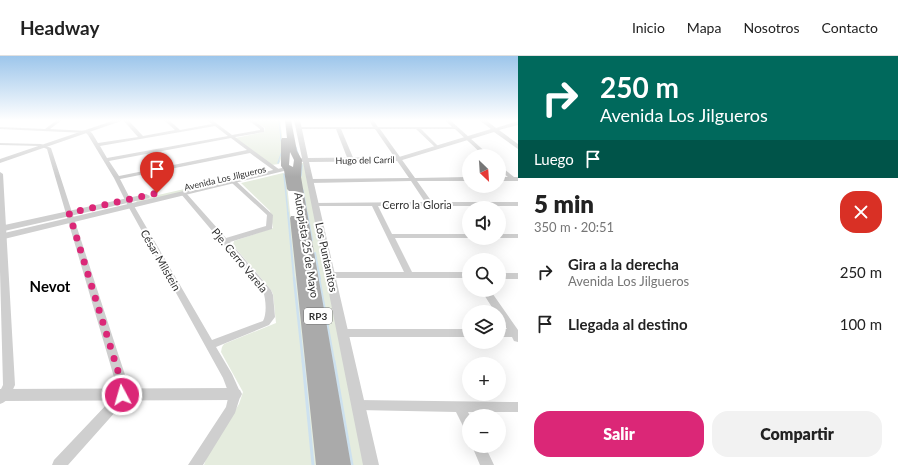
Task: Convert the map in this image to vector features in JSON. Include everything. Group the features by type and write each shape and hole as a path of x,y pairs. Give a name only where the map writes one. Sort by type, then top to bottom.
{"main road":[{"name":"Autopista 25 de Mayo","path":"285,139 289,164 326,465"},
{"name":"Autopista 25 de Mayo","path":"291,139 293,151 289,164 297,177 342,465"}],"street":[{"path":"0,161 66,139"},
{"name":"César Milstein","path":"92,139 117,178 228,377 235,394"},
{"path":"97,145 135,139"},
{"path":"106,160 220,139"},
{"path":"234,139 250,151 289,164"},
{"name":"Los Puntanitos","path":"295,139 289,164 310,181 344,333 371,465"},
{"path":"343,139 351,160"},
{"path":"384,139 430,204"},
{"path":"428,139 436,148"},
{"name":"Hugo del Carril","path":"289,164 399,159 464,139"},
{"path":"468,139 479,149"},
{"path":"509,139 518,147"},
{"path":"0,144 46,146 49,148 122,384 122,395 59,465"},
{"path":"117,178 250,151"},
{"name":"Avenida Los Jilgueros","path":"130,203 184,194 234,182 289,164"},
{"name":"Avenida Los Jilgueros","path":"1,232 130,203 289,164"},
{"path":"506,172 515,179"},
{"path":"0,174 1,232 9,384 1,397"},
{"path":"310,181 462,179"},
{"path":"225,241 269,227 270,215 234,182"},
{"name":"Pje. Cerro Varela","path":"184,194 267,290 269,295 270,317 266,323 210,345"},
{"name":"Cerro la Gloria","path":"315,204 518,204"},
{"path":"374,204 409,275"},
{"path":"390,236 462,236"},
{"path":"506,236 518,236"},
{"path":"330,275 462,275"},
{"path":"506,276 518,276"},
{"path":"490,297 517,335"},
{"path":"344,333 462,333"},
{"path":"506,334 517,335"},
{"path":"1,397 235,394 231,410 195,465"},
{"path":"358,405 518,407"},
{"path":"460,407 462,411"},
{"path":"481,453 487,465"}],"shaded area":[{"path":"236,139 282,139 284,151 279,164 271,165"},
{"path":"301,163 304,163 364,465 349,465 299,181"},
{"path":"264,171 266,173 137,203 136,200"},
{"path":"283,173 286,175 317,465 204,465 207,456 239,404 243,392 221,352 222,347 224,344 276,323 273,294 271,290 233,245 234,241 273,228 270,211 241,183"}],"waterway":[{"path":"296,147 299,156"},
{"path":"278,162 282,151"},
{"path":"301,176 302,165"},
{"path":"284,174 288,214"},
{"path":"303,190 307,214"},
{"path":"288,213 294,279"},
{"path":"307,213 312,240"},
{"path":"315,253 320,279"},
{"path":"294,278 303,362"},
{"path":"319,278 334,362"},
{"path":"303,361 313,465"},
{"path":"334,361 352,465"}],"district":[{"name":"Nevot","path":"50,286"}],"route":[{"path":"122,395 122,384 69,213 157,193"}]}
